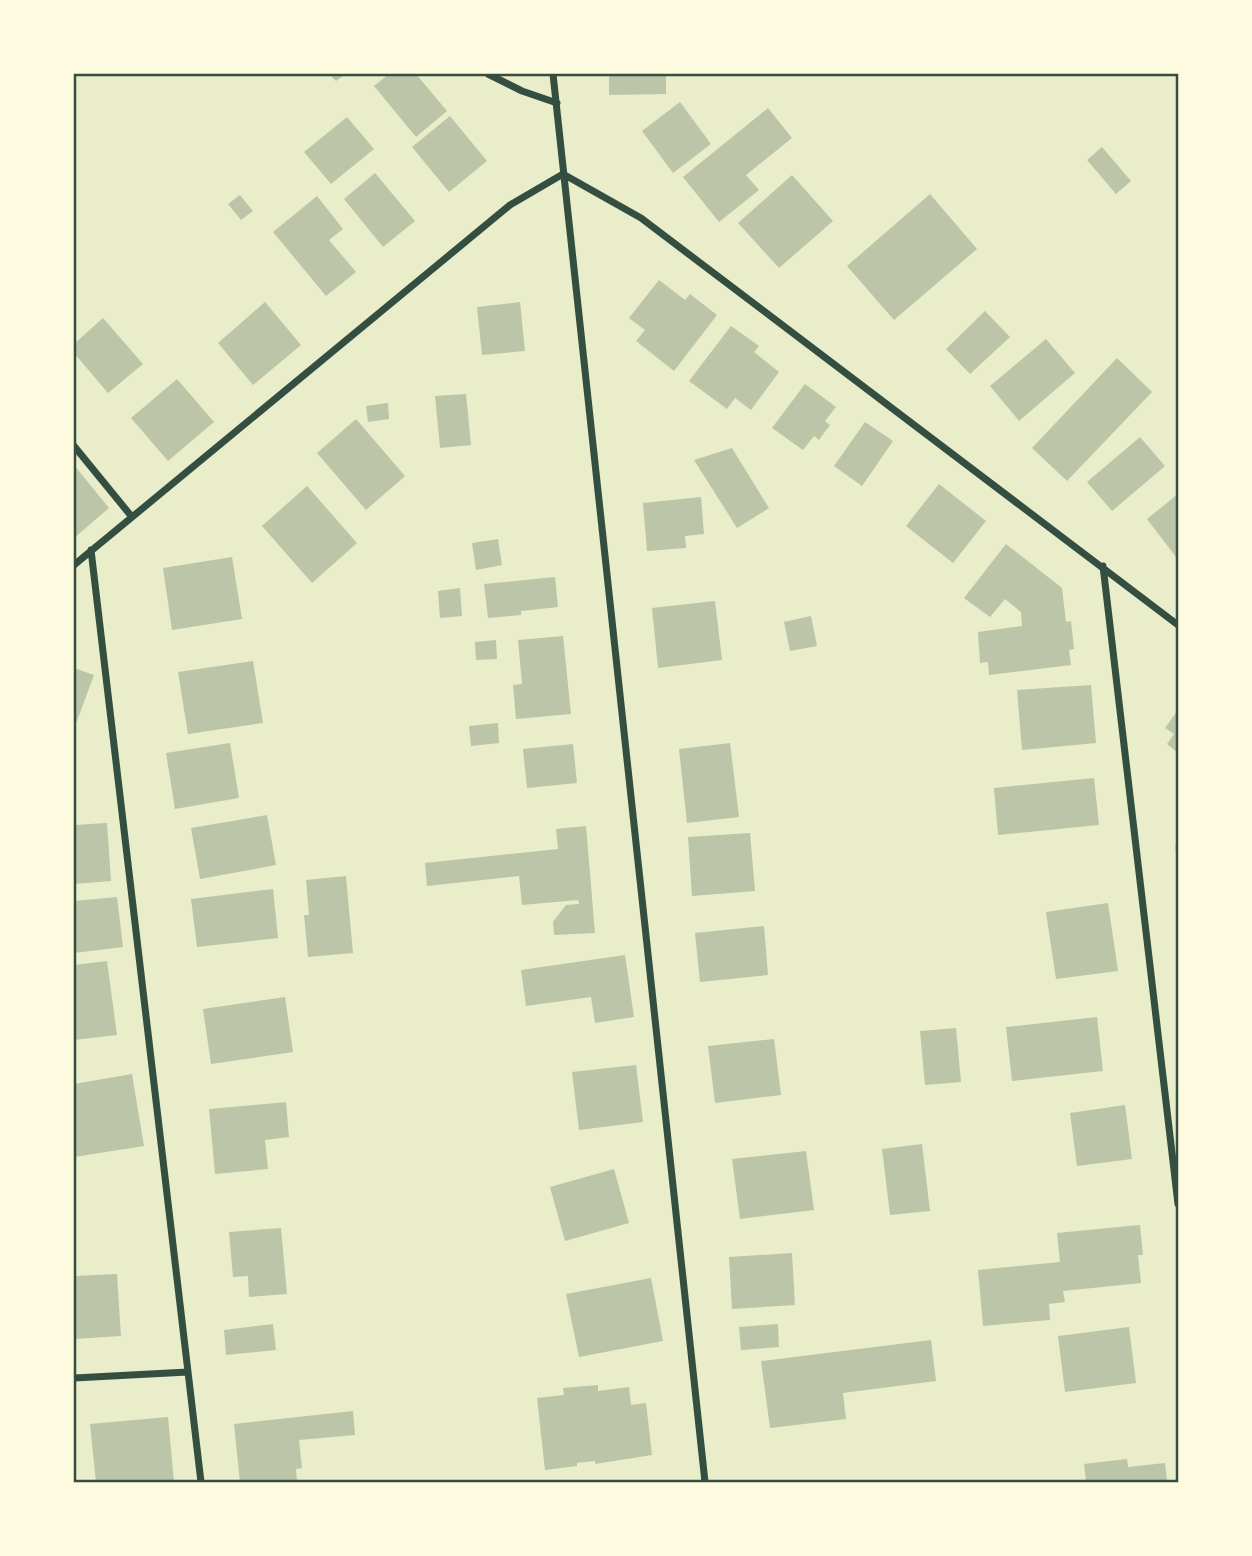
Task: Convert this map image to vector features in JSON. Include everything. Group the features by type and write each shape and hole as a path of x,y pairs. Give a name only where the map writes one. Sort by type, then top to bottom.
{"street":[{"path":"488,74 522,91 556,103"},
{"path":"553,74 705,1482"},
{"path":"74,565 510,205 563,174"},
{"path":"563,174 641,218 1178,625"},
{"path":"74,446 132,517"},
{"path":"91,550 201,1482"},
{"path":"1103,566 1178,1204"},
{"path":"74,1378 188,1372"}],"building":[{"path":"329,74 346,74 336,81"},
{"path":"389,74 416,74 447,111 416,137 374,86"},
{"path":"609,74 666,74 666,94 609,95"},
{"path":"680,102 711,144 673,173 642,131"},
{"path":"768,108 792,138 746,175 759,190 719,222 683,177"},
{"path":"450,116 487,161 449,192 412,147"},
{"path":"347,117 374,149 331,184 304,152"},
{"path":"1102,147 1131,181 1116,194 1087,160"},
{"path":"375,173 415,221 383,247 344,199"},
{"path":"792,175 833,221 779,268 738,223"},
{"path":"930,194 977,249 894,320 847,266"},
{"path":"240,195 253,211 241,220 228,204"},
{"path":"317,196 343,229 329,240 356,272 326,296 273,232"},
{"path":"659,280 685,300 690,294 717,315 674,371 636,341 645,330 629,318"},
{"path":"265,302 301,345 253,385 218,343"},
{"path":"520,302 525,351 482,355 477,307"},
{"path":"985,311 1010,337 970,374 946,349"},
{"path":"103,318 143,364 108,393 74,353 74,344"},
{"path":"731,326 759,346 754,352 779,372 751,410 735,398 727,409 689,381"},
{"path":"1046,339 1075,373 1019,421 990,386"},
{"path":"1117,358 1152,392 1067,481 1032,448"},
{"path":"177,379 214,422 168,461 131,418"},
{"path":"805,384 836,407 825,421 830,425 819,440 814,436 803,450 772,428"},
{"path":"466,394 471,445 440,448 435,396"},
{"path":"388,403 389,419 368,422 366,406"},
{"path":"356,419 405,476 366,510 317,453"},
{"path":"865,422 893,441 862,486 834,466"},
{"path":"1140,437 1165,466 1112,511 1087,482"},
{"path":"732,448 769,508 737,528 694,460"},
{"path":"74,465 109,508 74,538"},
{"path":"939,484 986,521 953,563 906,526"},
{"path":"307,486 357,543 312,583 262,526"},
{"path":"1178,494 1178,555 1176,557 1147,519"},
{"path":"701,497 704,534 685,536 686,548 647,551 643,503"},
{"path":"498,539 502,565 476,570 472,543"},
{"path":"1006,544 1062,588 1066,622 1071,621 1074,649 1069,650 1071,665 989,675 988,662 980,663 978,632 1022,626 1021,612 1005,599 990,617 964,598"},
{"path":"232,557 242,619 172,630 163,568"},
{"path":"555,577 558,607 521,611 521,615 488,618 484,584"},
{"path":"460,588 462,616 440,618 438,591"},
{"path":"715,601 722,660 658,668 652,608"},
{"path":"811,616 817,646 790,651 784,622"},
{"path":"563,636 571,714 516,719 513,685 522,684 518,640"},
{"path":"496,640 497,659 476,660 475,642"},
{"path":"253,661 263,723 188,734 178,672"},
{"path":"74,668 94,675 74,729"},
{"path":"1091,685 1096,743 1022,750 1017,690"},
{"path":"1178,710 1178,753 1167,744 1174,734 1165,728"},
{"path":"498,723 499,743 471,746 469,726"},
{"path":"230,743 239,798 175,809 166,753"},
{"path":"730,743 739,817 687,823 679,749"},
{"path":"573,744 577,783 527,788 523,749"},
{"path":"1094,778 1099,825 998,835 994,788"},
{"path":"267,815 276,865 200,879 191,828"},
{"path":"107,823 111,881 74,884 74,825"},
{"path":"586,826 595,933 554,935 553,922 566,905 579,904 578,900 522,905 519,876 427,886 425,863 558,849 556,829"},
{"path":"750,833 755,891 692,896 688,837"},
{"path":"1175,845 1178,845 1178,863 1177,863"},
{"path":"346,876 353,953 308,957 304,915 309,915 306,880"},
{"path":"273,889 278,938 197,947 191,899"},
{"path":"117,897 123,947 74,953 74,901"},
{"path":"1108,903 1118,971 1056,979 1046,912"},
{"path":"764,926 768,975 700,982 695,933"},
{"path":"625,955 634,1017 595,1023 591,997 526,1006 521,970"},
{"path":"107,961 117,1035 74,1040 74,965"},
{"path":"285,997 293,1052 211,1064 203,1009"},
{"path":"1097,1017 1103,1071 1012,1081 1006,1027"},
{"path":"956,1028 961,1082 925,1085 920,1031"},
{"path":"774,1039 781,1095 715,1103 708,1046"},
{"path":"636,1065 643,1122 579,1130 572,1072"},
{"path":"132,1074 144,1146 74,1157 74,1084"},
{"path":"286,1102 289,1137 265,1140 268,1169 215,1174 209,1109"},
{"path":"1125,1105 1132,1159 1077,1166 1070,1113"},
{"path":"922,1144 930,1211 890,1215 882,1149"},
{"path":"806,1151 814,1210 740,1219 732,1159"},
{"path":"614,1169 629,1223 565,1241 550,1187"},
{"path":"1140,1225 1143,1255 1138,1255 1141,1283 1063,1291 1065,1302 1049,1304 1050,1320 983,1326 978,1270 1060,1262 1057,1233"},
{"path":"281,1228 287,1294 249,1297 248,1276 233,1277 229,1232"},
{"path":"792,1253 795,1305 732,1309 729,1257"},
{"path":"117,1274 121,1336 74,1339 74,1276"},
{"path":"651,1278 663,1341 579,1357 566,1294"},
{"path":"273,1324 276,1350 226,1355 224,1330"},
{"path":"778,1324 779,1347 741,1350 739,1327"},
{"path":"1129,1327 1136,1383 1065,1392 1058,1336"},
{"path":"931,1340 936,1381 843,1393 846,1419 770,1428 761,1361"},
{"path":"598,1385 598,1391 629,1387 631,1405 646,1403 652,1455 595,1464 595,1461 577,1463 577,1466 545,1470 537,1398 564,1395 563,1388"},
{"path":"353,1411 355,1435 299,1440 302,1468 296,1469 297,1482 240,1482 234,1424"},
{"path":"168,1417 174,1482 96,1482 90,1424"},
{"path":"1127,1459 1128,1467 1165,1463 1167,1482 1086,1482 1084,1464"}]}
